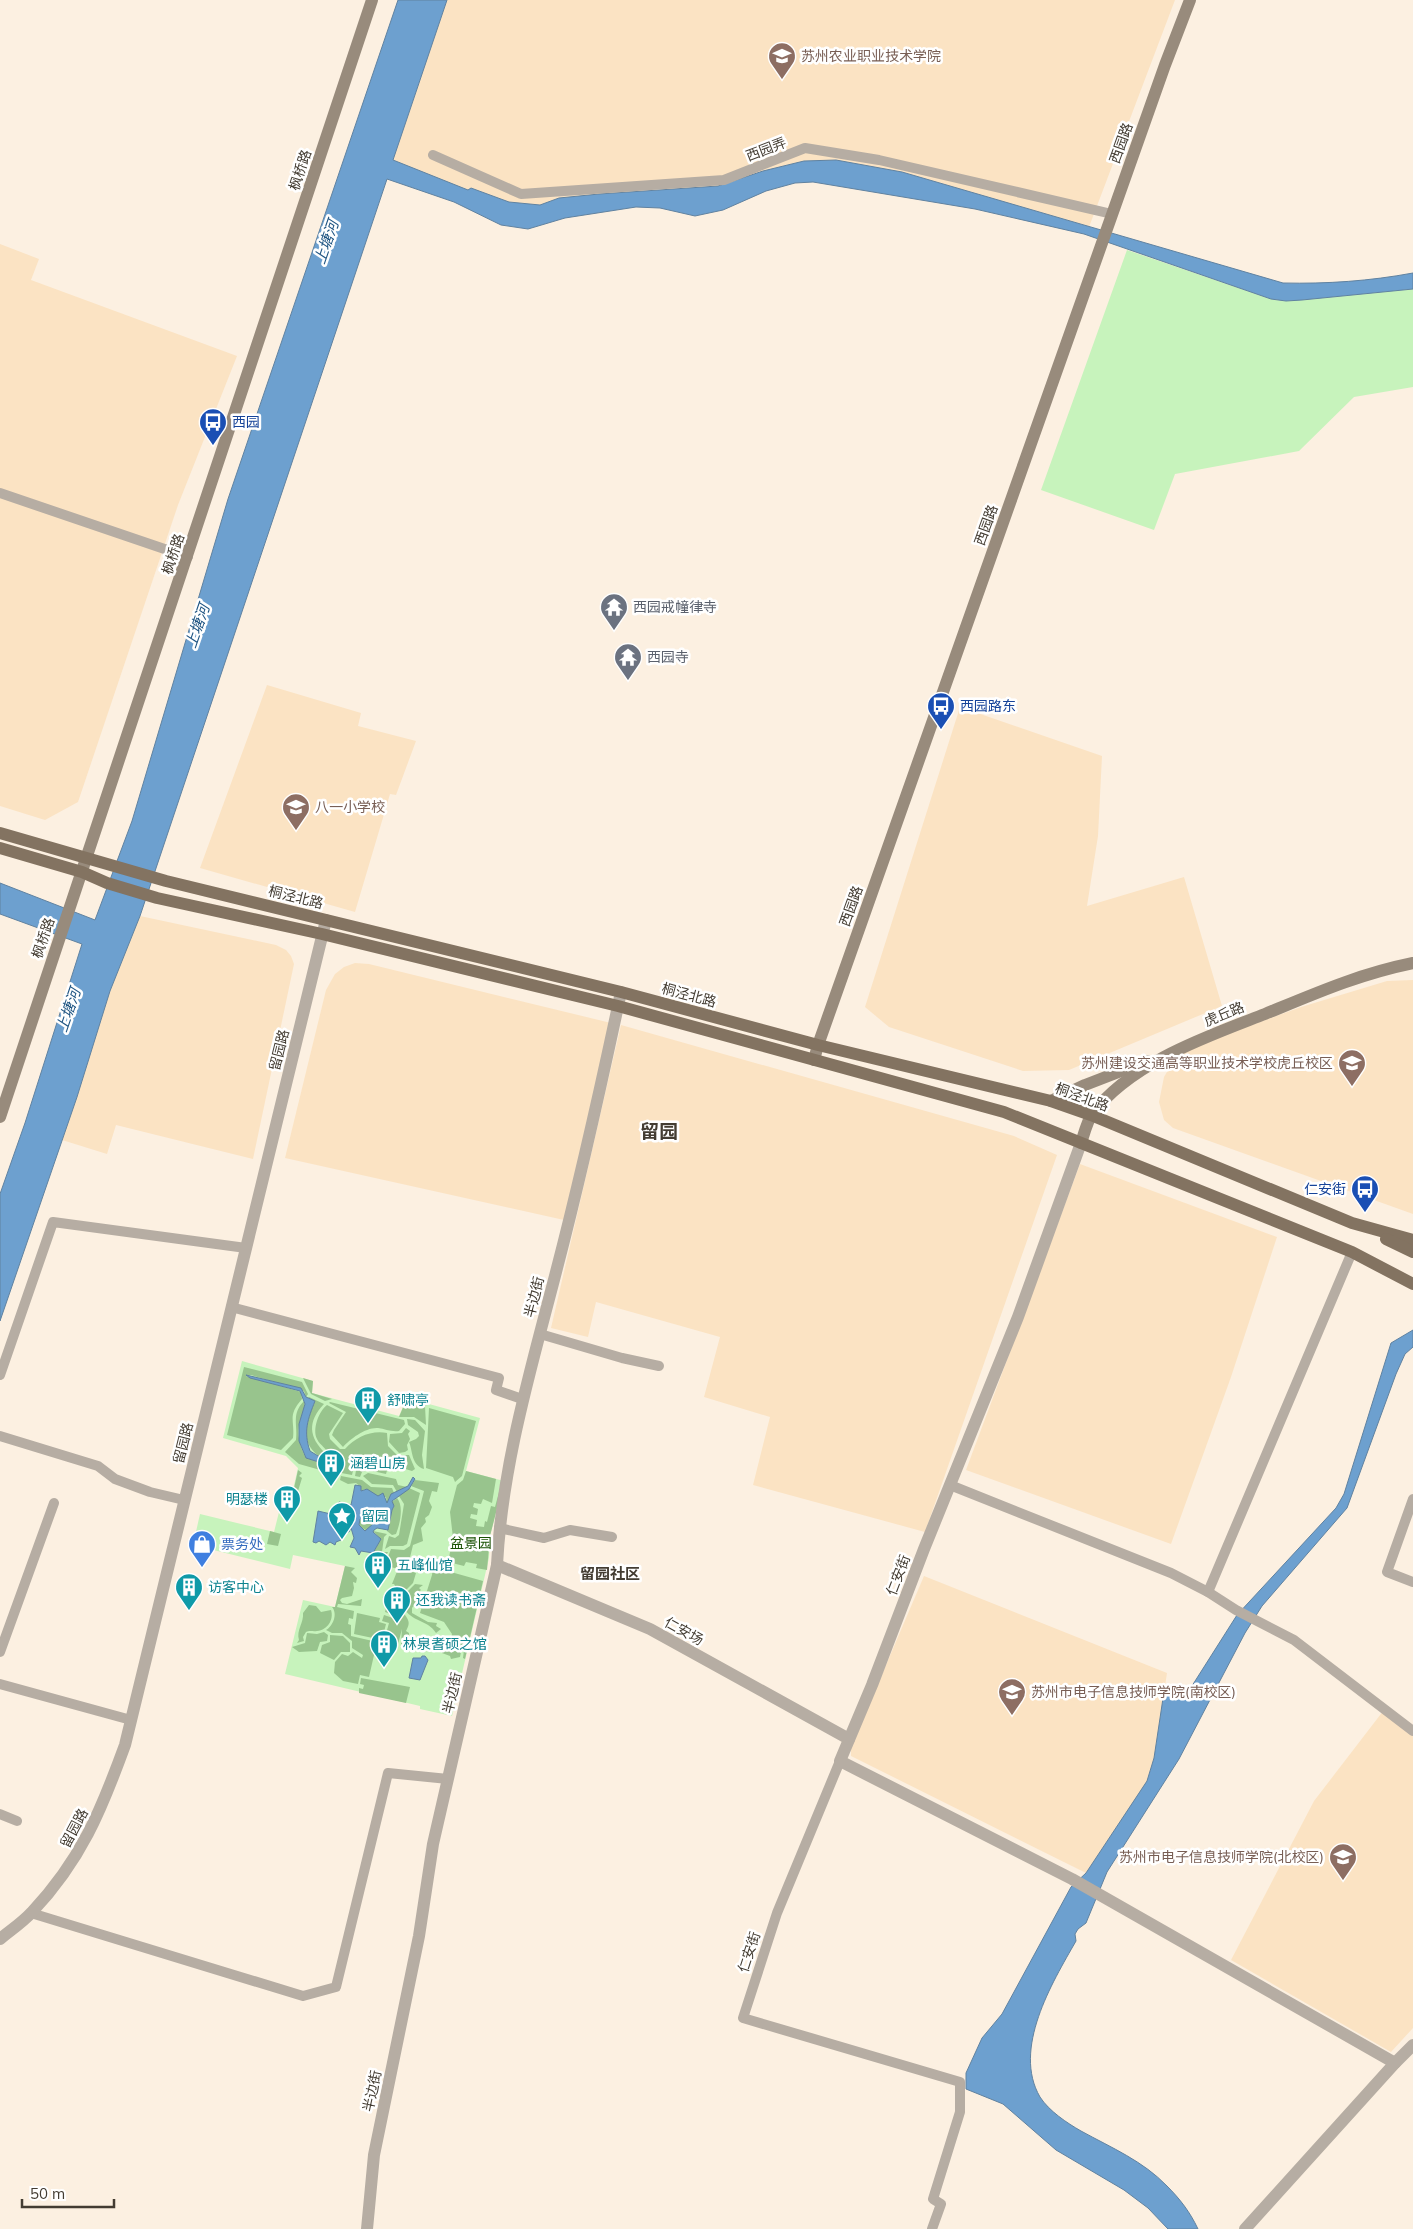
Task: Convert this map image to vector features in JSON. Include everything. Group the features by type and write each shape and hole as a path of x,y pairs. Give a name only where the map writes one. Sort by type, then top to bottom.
{"main road":[{"name":"枫桥路","path":"0,1117 372,0"},
{"name":"西园路","path":"814,1060 818,1044 1112,214 1190,0"},
{"name":"桐泾北路","path":"0,834 115,865 166,881 621,992 818,1044 1052,1102 1091,1116 1357,1225 1413,1252"},
{"path":"0,848 82,872 107,883 157,898 322,934 618,1006 1004,1112 1352,1252 1413,1274"},
{"name":"虎丘路","path":"1080,1142 1091,1116 1123,1084 1178,1049 1355,977 1413,964"},
{"path":"1052,1102 1084,1085 1178,1049"},
{"name":"桐泾北路","path":"1357,1225 1413,1240"},
{"path":"1352,1252 1413,1284"}],"street":[{"name":"西园弄","path":"433,155 521,194 724,180 805,148 879,160 1112,214"},
{"path":"0,493 188,557"},
{"name":"留园路","path":"0,1939 31,1914 62,1875 89,1836 125,1745 326,920"},
{"name":"半边街","path":"367,2229 374,2155 419,1936 433,1844 497,1565 499,1528 522,1399 570,1216 621,992"},
{"name":"仁安街","path":"932,2229 941,2204 933,2199 960,2112 960,2082 743,2018 777,1914 849,1740 1018,1317 1080,1142"},
{"path":"0,1375 53,1222 246,1248"},
{"path":"1208,1592 1352,1252"},
{"path":"232,1307 499,1378 496,1390 522,1399"},
{"path":"540,1334 622,1358 659,1366"},
{"path":"0,1436 98,1466 115,1479 150,1492 184,1500"},
{"path":"950,1485 1171,1572 1236,1610 1294,1640 1413,1731"},
{"path":"1413,1499 1387,1572 1413,1582"},
{"path":"0,1652 54,1503"},
{"path":"499,1528 544,1538 570,1530 612,1536"},
{"name":"仁安场","path":"497,1565 650,1628 849,1740"},
{"path":"0,1684 131,1720"},
{"path":"840,1761 1072,1879 1394,2063"},
{"path":"31,1914 304,1996 336,1987 388,1774 448,1779"},
{"path":"0,1814 17,1821"},
{"path":"1245,2229 1394,2063 1413,2046"}],"shaded area":[{"name":"苏州农业职业技术学院","path":"447,0 1175,0 1089,227 902,172 836,160 804,161 763,171 718,186 559,198 540,205 509,202 471,188 468,191 393,160"},
{"path":"0,244 39,259 31,280 237,356 178,505 78,802 45,820 0,806"},
{"name":"八一小学校","path":"267,685 361,713 358,726 416,741 396,795 390,794 355,912 200,868"},
{"path":"960,707 1102,756 1098,836 1087,906 1184,877 1222,1006 1069,1070 1023,1071 889,1027 865,1007"},
{"path":"140,916 276,945 286,950 291,956 294,964 253,1159 116,1125 107,1154 62,1140 110,991"},
{"path":"355,963 369,964 611,1023 564,1220 285,1158 326,990 335,974 344,967"},
{"name":"苏州建设交通高等职业技术学校虎丘校区","path":"1413,980 1413,1214 1173,1128 1164,1120 1159,1102 1164,1077 1171,1065 1185,1049 1301,1007 1387,981"},
{"path":"621,1025 1014,1136 1057,1155 925,1532 753,1485 770,1417 704,1397 720,1337 596,1302 588,1337 551,1328"},
{"path":"1080,1164 1277,1237 1231,1377 1171,1544 966,1470"},
{"name":"苏州市电子信息技师学院(南校区)","path":"924,1576 1167,1673 1154,1759 1147,1781 1086,1873 851,1756 851,1747"},
{"name":"苏州市电子信息技师学院(北校区)","path":"1387,1706 1413,1727 1413,2028 1391,2052 1231,1960 1314,1801"}],"green space":[{"path":"1127,250 1271,299 1286,301 1413,289 1413,387 1354,397 1299,451 1175,474 1154,530 1041,490"},
{"name":"留园","path":"242,1361 313,1381 312,1393 399,1416 407,1398 480,1418 466,1471 504,1481 490,1536 489,1558 452,1716 420,1709 420,1706 285,1674 303,1600 335,1607 345,1566 293,1555 290,1569 193,1545 200,1514 274,1532 283,1496 291,1498 298,1468 286,1456 223,1438"},
{"path":"244,1367 302,1382 308,1394 306,1397 304,1391 251,1375 246,1376 301,1392 302,1399 293,1414 293,1438 281,1450 227,1435"},
{"path":"303,1378 313,1381 312,1393 332,1399 325,1401 311,1394"},
{"path":"309,1397 324,1404 315,1417 312,1429 316,1441 325,1453 323,1459 315,1453 307,1440 306,1426 315,1401"},
{"path":"407,1398 430,1404 425,1406 426,1425 414,1417 399,1417"},
{"path":"304,1401 299,1436 300,1445 306,1458 322,1463 321,1467 334,1470 337,1459 328,1456 327,1451 318,1441 315,1430 321,1411 327,1405 343,1413 329,1434 330,1439 340,1449 345,1449 364,1435 381,1432 387,1433 388,1446 397,1455 409,1455 415,1469 412,1471 367,1457 360,1463 355,1462 352,1475 331,1473 299,1464 285,1452 296,1440 296,1415"},
{"path":"330,1402 404,1420 405,1424 399,1431 378,1428 368,1429 354,1437 343,1447 332,1435 346,1412"},
{"path":"429,1408 476,1421 462,1476 455,1482 453,1477 426,1468"},
{"path":"407,1419 415,1420 425,1431 422,1455 424,1469 417,1464 413,1457 409,1442 419,1436 418,1432 408,1425"},
{"path":"406,1428 410,1431 408,1434 410,1439 407,1445 408,1450 399,1453 389,1442 390,1434 402,1433"},
{"path":"368,1461 388,1467 386,1474 368,1470 362,1472 360,1477 355,1476 357,1465 361,1466"},
{"path":"298,1470 302,1473 299,1476 302,1478 298,1491 293,1493"},
{"name":"盆景园","path":"466,1471 496,1479 492,1503 483,1499 481,1504 474,1503 473,1507 478,1509 477,1515 471,1514 470,1518 477,1520 476,1526 484,1527 491,1506 495,1507 499,1492 501,1493 490,1536 487,1570 476,1568 477,1564 466,1562 464,1566 448,1562 453,1538 450,1512 457,1485 463,1480"},
{"path":"368,1473 396,1479 398,1485 407,1487 397,1492 393,1485 372,1484 363,1476"},
{"path":"341,1476 362,1480 371,1487 392,1488 394,1493 387,1503 386,1497 377,1496 365,1489 361,1491 361,1487 356,1483 348,1484 340,1480"},
{"path":"415,1480 439,1483 437,1492 432,1491 429,1501 432,1507 429,1515 425,1518 426,1522 421,1528 423,1541 413,1545 407,1570 416,1573 413,1583 406,1590 402,1607 393,1608 391,1614 385,1612 387,1604 389,1611 392,1601 398,1597 397,1589 392,1584 398,1569 387,1566 384,1575 377,1573 382,1570 382,1563 386,1562 391,1549 404,1550 410,1546 424,1491 411,1486"},
{"path":"409,1488 420,1493 407,1544 403,1546 390,1546 385,1549 389,1536 395,1538 399,1535 404,1504 399,1496"},
{"path":"397,1498 401,1515 396,1534 392,1535 387,1531 394,1507 392,1502"},
{"path":"364,1518 372,1519 374,1523 367,1531 359,1526 360,1520"},
{"path":"270,1531 281,1534 278,1546 267,1544"},
{"path":"373,1531 387,1534 384,1537 382,1552 388,1552 383,1561 373,1557 371,1553 375,1550 381,1539"},
{"path":"345,1566 355,1568 351,1572 357,1578 356,1583 353,1582 352,1596 340,1600 342,1603 347,1604 362,1599 361,1606 338,1604 337,1607 354,1611 353,1619 349,1618 348,1624 351,1625 351,1636 377,1642 369,1677 360,1675 358,1684 343,1681 334,1673 335,1662 342,1654 348,1656 353,1652 362,1658 363,1655 352,1648 352,1641 342,1633 332,1633 326,1630 334,1620 335,1613 332,1607 335,1607"},
{"path":"433,1567 483,1581 465,1659 463,1658 464,1650 449,1645 452,1634 444,1622 420,1613"},
{"path":"415,1584 423,1585 419,1588 421,1590 414,1596 416,1601 419,1599 412,1608 412,1613 428,1622 437,1623 436,1626 441,1629 436,1633 405,1610 408,1591"},
{"path":"309,1605 316,1606 321,1612 331,1610 332,1617 324,1629 306,1632 303,1637 304,1641 297,1643 303,1613"},
{"path":"395,1610 402,1610 408,1620 409,1625 406,1631 409,1633 409,1636 404,1641 411,1643 411,1647 401,1644 402,1629 398,1644 384,1641 389,1623 382,1621 384,1615 393,1618"},
{"path":"357,1613 380,1618 379,1622 386,1624 382,1640 354,1634"},
{"path":"324,1632 328,1635 327,1641 320,1642 317,1651 299,1652 292,1647 305,1643 307,1633 317,1634"},
{"path":"330,1635 343,1636 350,1643 350,1652 341,1652 334,1660 320,1653 322,1645 330,1642"},
{"path":"444,1645 450,1650 461,1652 460,1657 451,1659 450,1656 442,1653 441,1649"},
{"path":"361,1678 410,1687 406,1703 359,1693 359,1688 363,1689 364,1685 360,1684"}],"water":[{"name":"上塘河","path":"398,0 447,0 393,160 468,190 471,188 509,202 540,205 559,198 718,186 763,171 804,161 836,160 902,172 1283,283 1348,281 1413,273 1413,289 1302,300 1286,301 1271,299 1084,234 975,209 813,182 795,183 766,191 723,210 695,216 660,208 636,207 565,218 528,229 501,225 454,202 387,179 140,916 110,991 77,1097 0,1321 0,1194 25,1123 82,944 0,914 0,883 95,920 132,821 228,499"},
{"path":"1413,1330 1413,1347 1405,1354 1396,1374 1347,1508 1262,1606 1245,1633 1179,1759 1107,1872 1086,1923 1075,1934 1076,1941 1056,1976 1038,2017 1030,2058 1033,2078 1040,2097 1053,2112 1070,2124 1127,2156 1158,2177 1180,2201 1198,2229 1168,2229 1148,2208 1124,2190 1056,2150 1003,2104 966,2089 966,2073 982,2038 1002,2014 1071,1887 1086,1873 1147,1781 1154,1758 1165,1685 1180,1691 1190,1689 1237,1615 1336,1508 1344,1494 1391,1343"},
{"path":"246,1375 301,1388 306,1397 315,1401 308,1419 307,1437 310,1451 323,1459 322,1463 306,1458 299,1441 299,1424 305,1404 300,1391 250,1378"},
{"path":"413,1477 415,1479 409,1489 392,1501 394,1506 388,1530 377,1528 374,1530 373,1532 381,1539 373,1553 361,1551 359,1555 355,1548 350,1547 354,1538 351,1528 349,1532 343,1531 341,1540 336,1542 335,1545 330,1542 326,1545 319,1541 313,1542 318,1511 335,1515 339,1502 351,1505 355,1485 361,1486 361,1491 367,1489 378,1496 383,1493 387,1503 391,1494 408,1486","holes":["360,1519 372,1519 374,1523 365,1531 359,1525"]},
{"path":"425,1656 428,1660 420,1680 409,1678 413,1658 421,1658"}],"place":[{"name":"苏州农业职业技术学院","path":"782,80"},
{"name":"西园","path":"213,446"},
{"name":"西园戒幢律寺","path":"614,631"},
{"name":"西园寺","path":"628,681"},
{"name":"西园路东","path":"941,730"},
{"name":"八一小学校","path":"296,831"},
{"name":"苏州建设交通高等职业技术学校虎丘校区","path":"1352,1087"},
{"name":"仁安街","path":"1365,1213"},
{"name":"舒啸亭","path":"368,1424"},
{"name":"涵碧山房","path":"331,1487"},
{"name":"明瑟楼","path":"287,1523"},
{"name":"留园","path":"342,1540"},
{"name":"票务处","path":"202,1568"},
{"name":"五峰仙馆","path":"378,1589"},
{"name":"访客中心","path":"189,1611"},
{"name":"还我读书斋","path":"397,1624"},
{"name":"林泉耆硕之馆","path":"384,1668"},
{"name":"苏州市电子信息技师学院(南校区)","path":"1012,1716"},
{"name":"苏州市电子信息技师学院(北校区)","path":"1343,1881"}],"district":[{"name":"留园","path":"659,1131"},
{"name":"留园社区","path":"610,1573"}]}
